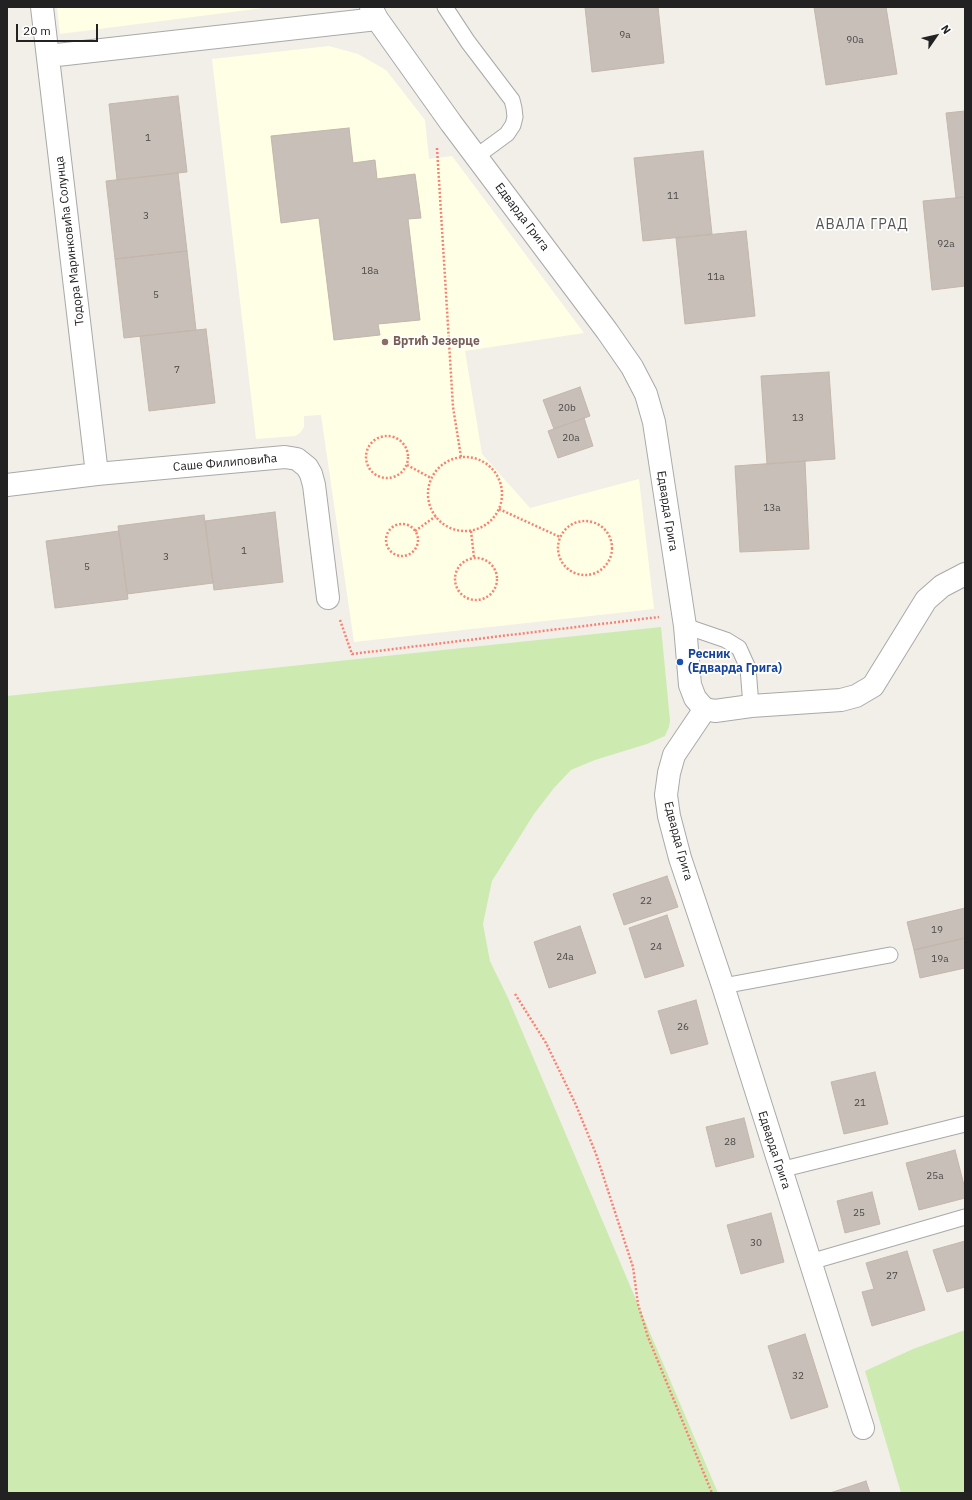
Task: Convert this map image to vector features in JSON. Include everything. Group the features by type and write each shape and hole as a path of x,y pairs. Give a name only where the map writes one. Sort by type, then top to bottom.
{"street":[{"name":"Тодора Маринковића Солунца","path":"42,7 97,474"},
{"path":"48,56 374,13"},
{"name":"Едварда Грига","path":"374,13 632,367 646,394 654,422 684,620 692,692 695,698 705,709 674,755 668,773 666,795 669,816 680,858 723,986 780,1170 863,1428"},
{"name":"Саше Филиповића","path":"7,485 97,474 285,457 297,459 307,467 314,485 328,598"},
{"path":"705,709 715,711 751,706 841,700 856,696 873,686 926,600 942,586 965,574"}],"lane":[{"path":"446,7 468,42 512,100 514,108 515,117 513,126 507,134 477,156"},
{"path":"684,620 726,640 739,648 748,668 751,706"},
{"path":"723,986 890,955"},
{"path":"780,1170 965,1124"},
{"path":"810,1262 965,1217"}],"path":[{"path":"438,158 453,407 461,457"},
{"path":"385,435 399,439 407,450 407,465 398,475 391,477 384,478 372,472 365,460 366,452 372,440 385,435"},
{"path":"461,457 478,459 488,465 496,474 501,485 502,498 499,509 492,519 483,527 471,531 459,530 447,526 441,522 431,508 429,496 431,478 443,464 461,457"},
{"path":"407,465 431,478"},
{"path":"499,509 560,537"},
{"path":"415,531 436,516"},
{"path":"589,520 597,523 604,528 610,536 612,553 609,561 603,568 595,573 586,575 577,574 569,570 559,555 558,546 560,537 564,530 572,524 589,520"},
{"path":"402,524 412,527 415,531 418,536 417,546 411,554 401,556 392,552 388,548 387,538 391,528 402,524"},
{"path":"471,531 474,558"},
{"path":"474,558 486,560 496,570 497,577 497,584 489,596 483,600 476,601 469,600 458,591 454,578 460,565 465,561 474,558"},
{"path":"328,598 334,600 352,654 684,620"},
{"path":"515,994 546,1043 576,1105 596,1154 633,1267 638,1304 648,1337 712,1493"}],"shaded area":[{"path":"57,7 271,7 60,34"},
{"name":"Вртић Језерце","path":"329,46 358,54 386,70 425,120 429,159 452,156 584,333 465,351 482,454 530,508 639,479 654,609 354,642 321,415 304,416 304,427 300,433 295,436 256,439 212,59"}],"green space":[{"path":"661,627 670,720 665,736 647,744 595,760 571,770 554,788 534,814 492,881 483,924 490,961 508,998 718,1493 7,1493 7,696"},
{"path":"965,1330 965,1493 901,1493 865,1371 913,1349"}],"building":[{"path":"585,7 658,7 664,63 592,72"},
{"path":"814,7 886,7 897,74 826,85"},
{"path":"178,96 187,172 117,180 109,104"},
{"path":"965,111 965,197 956,198 946,113"},
{"path":"349,128 353,163 375,160 377,179 415,174 421,218 408,219 420,320 378,324 380,335 334,340 319,218 281,223 271,136"},
{"path":"703,151 712,234 643,241 634,158"},
{"path":"178,173 187,251 115,259 106,181"},
{"path":"965,197 965,286 932,290 923,201"},
{"path":"746,231 755,316 685,324 676,238"},
{"path":"187,251 196,330 124,338 115,259"},
{"path":"206,329 215,403 149,411 140,336"},
{"path":"829,372 835,459 767,464 761,376"},
{"path":"580,387 590,416 554,429 543,400"},
{"path":"584,418 593,446 558,458 548,431"},
{"path":"805,461 809,549 740,552 735,466"},
{"path":"275,512 283,582 214,590 205,521"},
{"path":"204,515 213,583 127,594 118,526"},
{"path":"119,531 128,599 55,608 46,541"},
{"path":"667,876 678,907 624,925 613,894"},
{"path":"965,908 965,938 914,950 907,922"},
{"path":"667,915 684,966 645,978 629,928"},
{"path":"580,926 596,973 549,988 534,942"},
{"path":"965,938 965,968 920,978 914,950"},
{"path":"696,1000 708,1044 671,1054 658,1011"},
{"path":"875,1072 888,1124 844,1134 831,1082"},
{"path":"744,1118 754,1157 716,1167 706,1127"},
{"path":"955,1150 965,1189 965,1198 919,1210 906,1163"},
{"path":"872,1192 880,1224 845,1233 837,1201"},
{"path":"771,1213 784,1262 741,1274 727,1225"},
{"path":"965,1241 965,1287 947,1292 933,1250"},
{"path":"907,1251 925,1310 872,1326 862,1292 874,1289 866,1263"},
{"path":"805,1334 828,1407 791,1419 768,1346"},
{"path":"866,1481 870,1493 830,1493"}],"place":[{"name":"Вртић Језерце","path":"385,342"},
{"name":"Ресник (Едварда Грига)","path":"680,662"}],"district":[{"name":"АВАЛА ГРАД","path":"862,225"}]}
